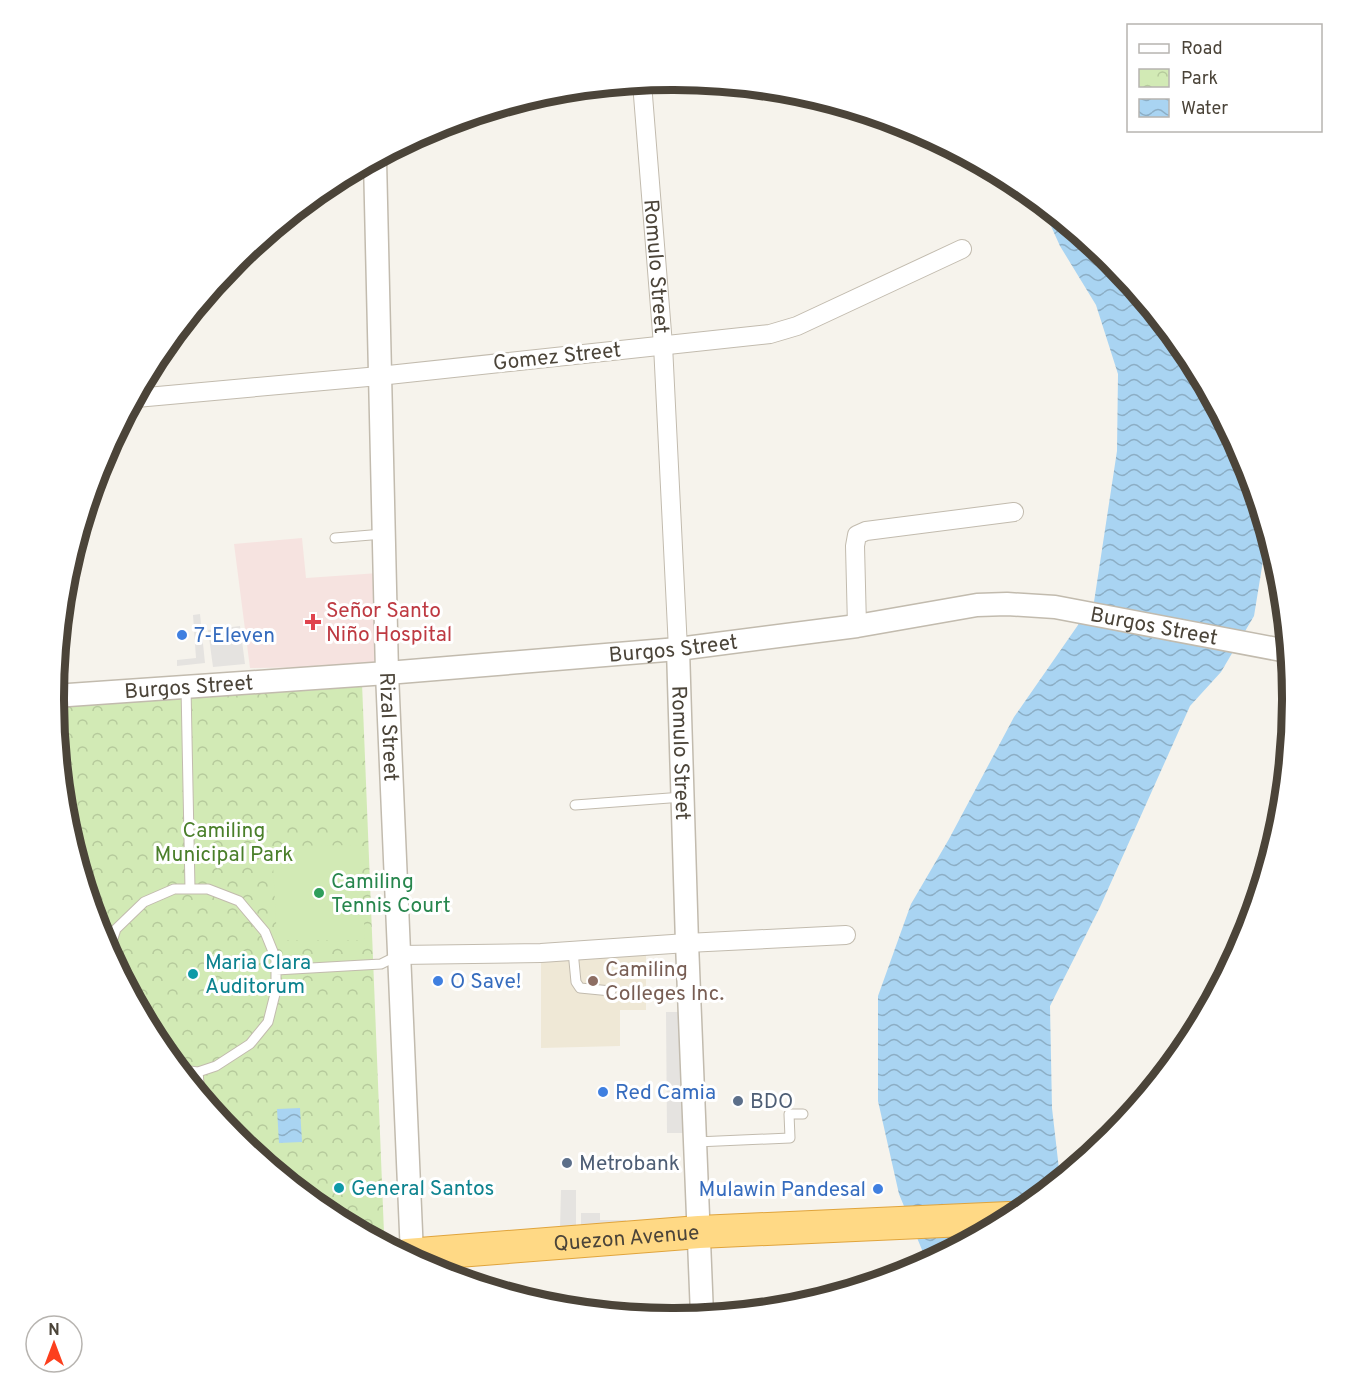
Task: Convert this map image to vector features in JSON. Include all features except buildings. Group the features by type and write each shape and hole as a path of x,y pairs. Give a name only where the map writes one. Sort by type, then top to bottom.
{"highway":[{"name":"Quezon Avenue","path":"426,1255 699,1232 988,1219"}],"street":[{"name":"Romulo Street","path":"643,92 663,345 678,649 702,1307"},
{"name":"Rizal Street","path":"375,169 387,673 411,1248"},
{"name":"Gomez Street","path":"145,397 379,376 770,334 797,326 962,249"},
{"path":"857,626 855,546 857,535 866,531 1014,512"},
{"name":"Burgos Street","path":"64,695 387,673 678,649 857,626 976,605 1008,604 1055,607 1279,650"},
{"path":"399,955 573,951 846,934"}],"lane":[{"path":"335,538 383,534"},
{"path":"186,687 189,889"},
{"path":"574,805 683,797"},
{"path":"113,937 116,929 144,902 174,889 208,889 239,901 265,932 276,958 276,990 268,1022 250,1044 216,1066 198,1072 192,1071"},
{"path":"573,951 576,982 580,988 611,991"},
{"path":"276,970 381,964 399,955"},
{"path":"198,1072 199,1079"},
{"path":"696,1142 790,1138 789,1114 803,1114"}],"shaded area":[{"name":"Señor Santo Niño Hospital","path":"302,538 306,578 379,573 383,666 250,668 234,544"},
{"path":"200,614 205,663 177,666 177,660 196,658 193,615"},
{"path":"240,626 245,664 213,667 208,630"},
{"name":"Camiling Colleges Inc.","path":"646,945 646,1010 620,1010 620,1046 541,1048 541,953"},
{"path":"666,1012 688,1012 692,1133 667,1133"},
{"path":"561,1190 576,1190 576,1229 560,1229"},
{"path":"581,1213 600,1213 600,1220 626,1220 627,1229 581,1228"}],"green space":[{"name":"Camiling Municipal Park","path":"362,683 384,1233 335,1205 303,1182 243,1129 190,1069 146,1003 111,932 85,856 70,778 64,706"},
{"name":"Camiling Tennis Court","path":"360,845 365,940 277,940 272,846"}],"water":[{"path":"1049,221 1103,269 1130,298 1179,361 1219,430 1235,466 1249,503 1264,555 1254,616 1221,672 1190,706 1100,907 1050,1006 1052,1108 1059,1169 1011,1205 977,1226 923,1253 899,1194 878,1101 878,996 911,904 949,839 1014,717 1094,602 1117,451 1118,374 1096,305 1060,246"},
{"path":"300,1108 302,1142 279,1143 277,1109"}],"place":[{"name":"Señor Santo Niño Hospital","path":"313,622"},
{"name":"7-Eleven","path":"182,635"},
{"name":"Camiling Tennis Court","path":"319,893"},
{"name":"Maria Clara Auditorum","path":"193,974"},
{"name":"O Save!","path":"438,981"},
{"name":"Camiling Colleges Inc.","path":"593,981"},
{"name":"Red Camia","path":"603,1092"},
{"name":"BDO","path":"738,1101"},
{"name":"Metrobank","path":"567,1163"},
{"name":"General Santos","path":"339,1188"},
{"name":"Mulawin Pandesal","path":"878,1189"}]}
